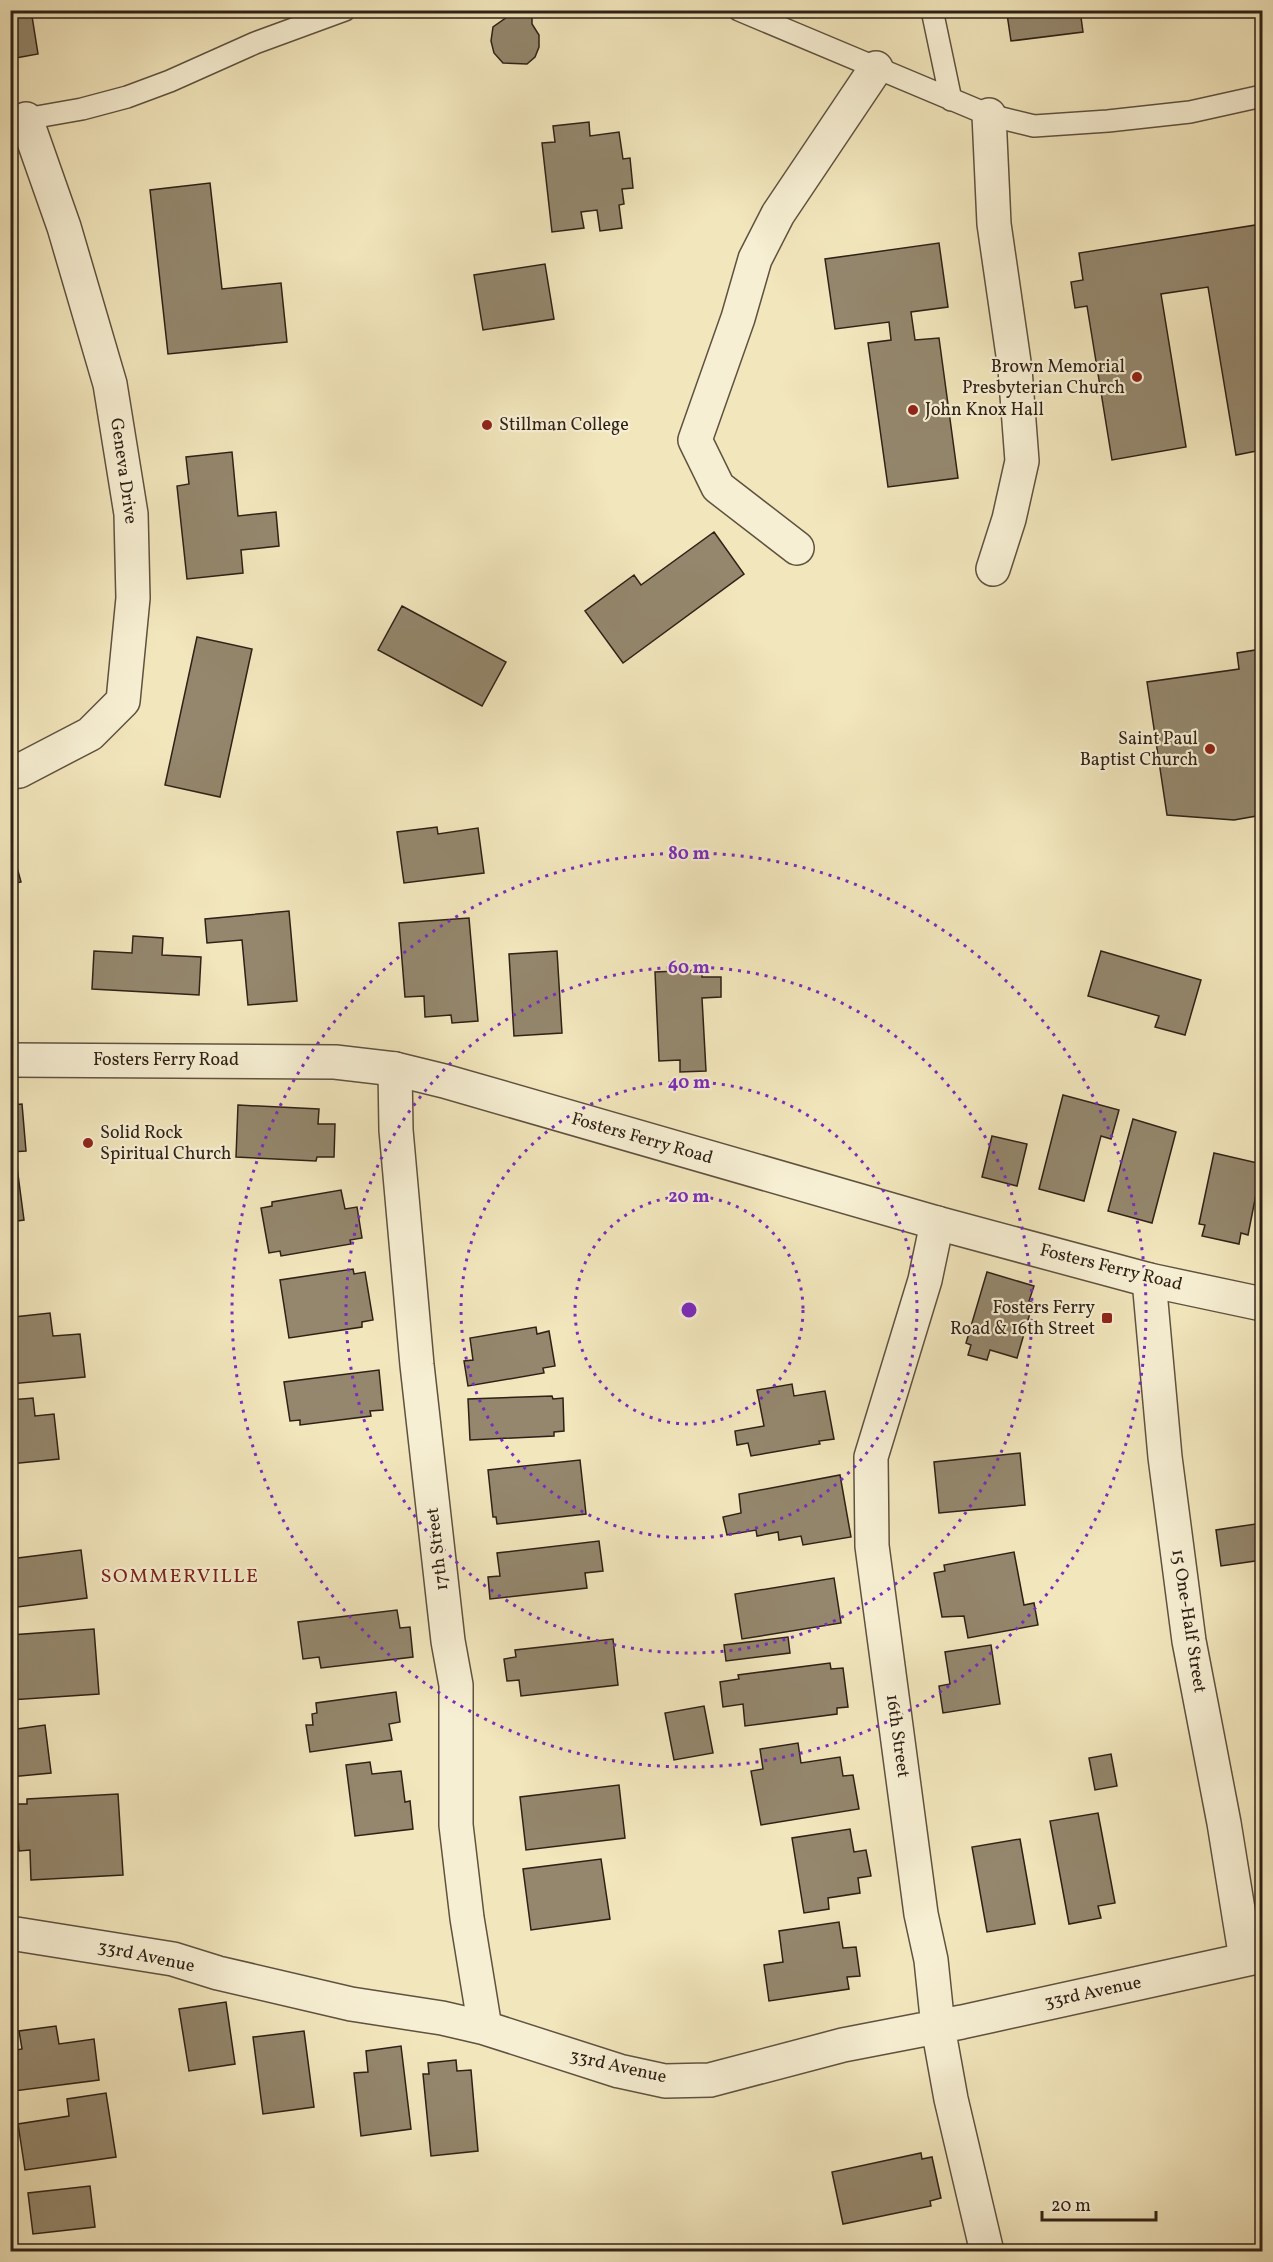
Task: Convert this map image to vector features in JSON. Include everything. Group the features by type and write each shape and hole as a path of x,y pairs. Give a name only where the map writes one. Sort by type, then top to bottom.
{"street":[{"path":"797,549 718,487 695,440 738,318 754,259 778,214 876,68"},
{"path":"989,115 994,224 1015,369 1022,462 1009,519 993,569"},
{"name":"Geneva Drive","path":"10,772 19,771 90,734 123,701 133,598 132,514 110,384 64,227 18,120"},
{"name":"Fosters Ferry Road","path":"10,1060 335,1062 395,1069 444,1081 937,1223 1149,1280 1263,1304"},
{"name":"17th Street","path":"395,1069 396,1130 417,1365 448,1641 456,1685 456,1825 467,1918 484,2028"},
{"name":"16th Street","path":"937,1223 925,1280 871,1457 872,1546 921,1914 931,1960 938,2027 951,2099 987,2252"},
{"name":"15 One-Half Street","path":"1149,1280 1165,1458 1188,1629 1224,1822 1254,1958"},
{"name":"33rd Avenue","path":"10,1933 173,1959 218,1973 351,2004 442,2018 484,2028 531,2045 619,2071 665,2081 710,2080 843,2045 938,2027 1254,1958"}],"lane":[{"path":"18,120 82,109 127,96 170,81 255,43 345,10"},
{"path":"739,10 989,115 1034,126 1190,112 1263,96"},
{"path":"932,10 951,100"}],"building":[{"path":"10,10 31,10 38,54 10,59"},
{"path":"511,10 529,10 532,24 539,35 539,47 535,57 527,64 503,63 494,53 491,41 493,27 507,17"},
{"path":"984,10 1080,10 1083,32 1011,41 1007,14 985,17"},
{"path":"589,122 590,136 619,132 623,159 630,158 633,188 622,189 624,204 619,205 622,228 600,231 597,210 581,212 584,228 552,232 542,143 555,142 553,126"},
{"path":"210,183 222,289 281,283 287,342 168,354 150,190"},
{"name":"Brown Memorial Presbyterian Church","path":"1262,224 1262,450 1236,455 1208,287 1161,294 1186,447 1112,460 1087,306 1075,308 1071,282 1083,280 1079,253"},
{"name":"John Knox Hall","path":"939,243 948,307 911,312 915,340 939,338 958,478 888,487 868,343 891,340 889,322 835,329 825,259"},
{"path":"545,264 554,319 483,330 474,275"},
{"path":"232,452 238,516 276,512 279,546 241,550 243,573 187,579 177,486 189,484 186,457"},
{"path":"714,532 744,574 623,663 585,611 634,575 641,585"},
{"path":"402,606 506,662 482,706 378,650"},
{"path":"197,637 252,649 220,797 165,785"},
{"name":"Saint Paul Baptist Church","path":"1262,649 1262,815 1234,820 1167,815 1147,682 1239,669 1237,653"},
{"path":"437,827 438,834 478,828 484,873 404,883 397,832"},
{"path":"10,842 21,882 10,884"},
{"path":"289,911 297,1001 248,1005 242,940 207,943 205,919"},
{"path":"469,918 478,1021 452,1023 451,1015 425,1017 424,996 405,997 399,923"},
{"path":"133,936 163,938 162,955 201,957 199,995 92,989 94,951 132,953"},
{"path":"557,951 562,1033 514,1036 509,954"},
{"path":"1101,951 1201,980 1185,1035 1155,1027 1159,1016 1088,996"},
{"path":"702,970 702,977 721,977 721,997 702,998 706,1071 680,1072 680,1060 659,1061 655,972"},
{"path":"1063,1095 1119,1110 1111,1139 1101,1136 1084,1201 1039,1189"},
{"path":"22,1104 26,1151 10,1152 10,1105"},
{"path":"238,1105 319,1109 318,1124 335,1124 334,1157 317,1157 316,1161 236,1157"},
{"path":"1133,1119 1176,1132 1152,1223 1108,1211"},
{"path":"992,1136 1027,1144 1017,1186 982,1177"},
{"path":"1214,1153 1262,1164 1248,1235 1241,1233 1239,1244 1202,1236 1205,1225 1199,1224"},
{"path":"17,1167 24,1220 10,1222 10,1168"},
{"path":"341,1190 345,1209 357,1207 362,1238 350,1240 351,1244 281,1256 280,1251 269,1253 261,1208 272,1206 272,1202"},
{"path":"10,1249 17,1285 10,1286"},
{"path":"353,1269 354,1274 365,1272 373,1320 362,1322 362,1327 289,1338 280,1280"},
{"path":"987,1272 1034,1286 1029,1301 1033,1303 1017,1358 990,1350 987,1360 968,1355 971,1345 966,1343"},
{"path":"50,1313 53,1336 80,1334 85,1377 10,1384 10,1341 16,1340 14,1317"},
{"path":"536,1327 537,1334 549,1331 555,1366 543,1368 544,1373 468,1386 464,1361 473,1360 470,1338"},
{"path":"379,1370 383,1410 370,1411 371,1416 300,1425 300,1420 290,1421 284,1382"},
{"path":"792,1384 794,1396 825,1391 834,1439 819,1441 820,1444 751,1456 748,1443 737,1445 735,1431 764,1426 757,1390"},
{"path":"552,1396 553,1399 563,1398 564,1431 554,1432 554,1436 470,1440 468,1399"},
{"path":"33,1398 35,1416 54,1414 59,1459 10,1464 10,1400"},
{"path":"1020,1453 1025,1505 939,1513 934,1462"},
{"path":"580,1460 586,1514 497,1524 496,1517 493,1517 488,1470"},
{"path":"840,1475 851,1537 803,1545 801,1536 779,1540 778,1532 757,1536 756,1530 727,1535 723,1517 741,1513 739,1494"},
{"path":"1262,1523 1262,1560 1221,1566 1216,1530"},
{"path":"599,1541 603,1571 585,1573 587,1588 490,1599 488,1577 500,1576 497,1553"},
{"path":"81,1550 87,1598 10,1608 10,1559"},
{"path":"1014,1552 1024,1605 1034,1603 1038,1625 968,1638 964,1616 942,1617 934,1573 945,1571 944,1565"},
{"path":"834,1578 841,1623 742,1639 735,1594"},
{"path":"397,1610 400,1628 410,1627 413,1657 321,1668 319,1657 303,1659 298,1622"},
{"path":"94,1629 99,1694 10,1700 10,1635"},
{"path":"788,1637 790,1653 726,1661 724,1645"},
{"path":"613,1639 618,1685 521,1696 519,1680 507,1681 504,1659 516,1657 515,1650"},
{"path":"991,1645 1000,1704 943,1713 939,1686 950,1684 945,1652"},
{"path":"830,1663 831,1669 843,1668 848,1707 837,1708 837,1714 745,1726 743,1704 723,1707 720,1682 739,1679 738,1675"},
{"path":"396,1692 400,1722 389,1724 392,1740 310,1752 306,1725 313,1725 312,1714 317,1713 316,1703"},
{"path":"704,1706 713,1753 674,1760 665,1713"},
{"path":"45,1725 51,1773 10,1777 10,1730"},
{"path":"798,1743 801,1763 840,1757 843,1776 853,1775 859,1809 761,1825 751,1771 763,1769 760,1749"},
{"path":"1111,1754 1117,1786 1095,1790 1089,1758"},
{"path":"370,1762 372,1774 401,1771 405,1802 410,1801 413,1829 355,1836 346,1765"},
{"path":"619,1785 625,1838 526,1850 520,1797"},
{"path":"118,1794 123,1875 31,1880 30,1850 19,1851 16,1804 27,1804 27,1799"},
{"path":"1098,1813 1115,1903 1098,1906 1101,1918 1069,1924 1050,1821"},
{"path":"850,1829 854,1852 866,1850 871,1876 858,1878 860,1893 828,1898 829,1909 804,1913 792,1838"},
{"path":"1020,1839 1035,1924 987,1932 972,1847"},
{"path":"601,1859 610,1919 531,1930 523,1869"},
{"path":"839,1922 843,1948 856,1947 860,1976 847,1977 849,1989 769,2001 764,1965 783,1962 779,1931"},
{"path":"226,2002 235,2064 189,2071 179,2009"},
{"path":"56,2026 59,2044 94,2039 99,2080 14,2091 10,2051 22,2049 19,2031"},
{"path":"304,2031 314,2107 263,2114 253,2037"},
{"path":"401,2046 411,2129 361,2136 354,2073 368,2072 366,2051"},
{"path":"456,2060 457,2071 471,2070 478,2151 431,2156 423,2074 429,2074 428,2063"},
{"path":"106,2093 116,2157 25,2170 18,2124 69,2116 67,2099"},
{"path":"921,2153 922,2159 932,2157 941,2198 930,2201 931,2206 843,2224 832,2172"},
{"path":"90,2186 95,2227 33,2234 28,2193"}],"place":[{"name":"Brown Memorial Presbyterian Church","path":"1137,377"},
{"name":"John Knox Hall","path":"913,410"},
{"name":"Stillman College","path":"487,425"},
{"name":"Saint Paul Baptist Church","path":"1210,749"},
{"name":"Solid Rock Spiritual Church","path":"88,1143"},
{"name":"Fosters Ferry Road & 16th Street","path":"1107,1318"}],"district":[{"name":"SOMMERVILLE","path":"180,1577"}]}
